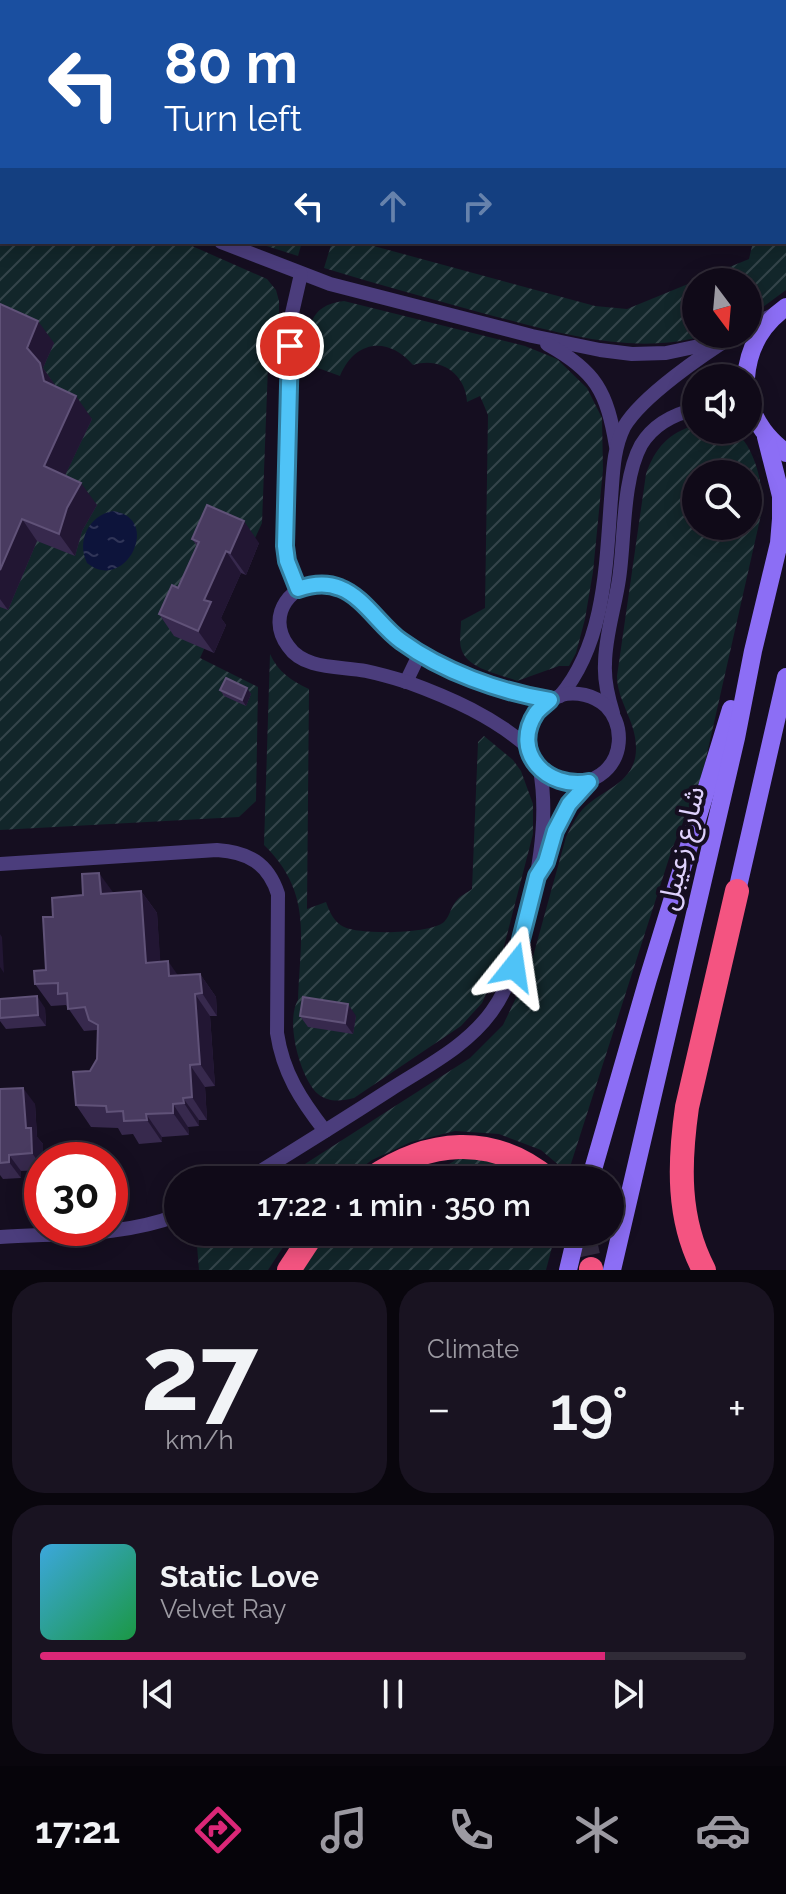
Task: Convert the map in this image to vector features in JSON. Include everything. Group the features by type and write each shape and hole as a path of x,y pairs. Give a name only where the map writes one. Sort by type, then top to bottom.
{"highway":[{"path":"704,1270 688,1232 683,1206 683,1132 737,891"},
{"path":"391,1166 421,1154 466,1147 511,1155 528,1166"},
{"path":"289,1270 305,1246"}],"main road":[{"path":"748,364 750,351 762,330 784,309"},
{"path":"762,431 786,453"},
{"name":"شارع زعيبل","path":"612,1270 779,543 781,496 762,441"},
{"path":"594,1166 731,707 753,651"},
{"path":"737,891 786,677"},
{"path":"568,1270 574,1246"}],"street":[{"path":"226,244 301,274 359,292 532,336 632,354 666,353 686,348"},
{"path":"298,589 287,561 285,531 290,322 301,274"},
{"path":"762,320 784,309"},
{"path":"532,336 573,359 600,387 608,405 616,448"},
{"path":"529,748 529,729 537,713 555,698 583,663 592,638 606,554 616,448 624,427 639,408 717,348"},
{"path":"537,876 546,862 561,817 589,782 603,774 613,762 619,747 619,732 607,692 605,653 619,578 629,486 641,446 654,430 682,413"},
{"path":"269,1166 456,1047 491,1012 514,967 537,876 545,814 540,770 529,748 514,734 479,713 406,682 366,671 319,665 294,654 281,636 279,616 287,598 298,589 312,584 341,588 354,596 392,634 420,653 505,692 555,698 576,693 591,697 604,705 614,717"},
{"path":"406,682 420,653"},
{"path":"540,770 563,783 589,782"},
{"path":"0,864 217,850 249,856 263,865 273,878 278,894 279,1051 292,1086 325,1131"},
{"path":"0,1237 106,1230 164,1219"}],"green space":[{"path":"0,244 188,244 267,279 276,290 279,301 279,342 269,341 262,523 200,658 258,687 256,801 239,817 0,830"},
{"path":"260,244 301,244 298,256"},
{"path":"331,244 366,244 595,306 627,309 682,286 682,341 653,344 595,340 538,328 324,268"},
{"path":"753,244 786,244 786,290 762,308 762,268 727,268 749,259"},
{"path":"344,301 525,346 557,359 587,388 602,418 603,470 585,619 576,653 569,666 559,666 517,681 476,666 464,655 460,645 461,621 485,608 488,415 480,396 467,402 462,383 450,370 433,363 413,365 393,349 383,346 363,349 354,355 340,376 307,364 311,322 322,308"},
{"path":"682,430 682,444 746,444 754,460 682,460 682,540 755,540 702,776 672,849 570,1166 560,1166 541,1150 499,1134 455,1131 411,1142 364,1166 302,1166 470,1058 503,1025 529,971 566,837 582,810 624,778 635,759 635,738 617,676 646,474 664,442"},
{"path":"270,654 286,675 309,689 307,909 326,902 333,917 353,930 411,931 444,922 457,900 472,889 478,742 484,736 513,760 521,771 533,804 533,834 499,966 482,1003 461,1026 354,1098 345,1100 327,1099 318,1094 305,1076 296,1049 293,1021 298,1000 300,917 290,881 280,863 264,845"},
{"path":"464,1153 491,1157 508,1166 443,1166"},
{"path":"197,1246 284,1246 268,1270 199,1270"},
{"path":"318,1246 552,1246 546,1270 302,1270"}],"water":[{"path":"113,511 128,517 135,526 137,539 125,562 114,569 101,570 87,563 84,538 91,523"}],"building":[{"path":"0,304 38,321 27,348 40,363 44,381 76,396 44,466 81,483 67,508 59,534 22,519 0,570"},
{"path":"207,505 244,521 230,553 226,551 204,600 211,602 198,631 159,614 172,585 178,588 199,542 192,539"},
{"path":"226,678 247,688 242,700 220,690"},
{"path":"99,873 101,894 141,891 146,963 168,961 169,976 200,974 202,993 195,994 200,1064 190,1065 192,1097 183,1098 184,1103 173,1104 173,1113 146,1114 147,1120 124,1121 123,1111 107,1112 106,1106 76,1105 73,1072 90,1071 97,1059 98,1025 89,1020 85,1007 68,1009 67,993 58,994 58,983 35,984 34,971 46,970 43,917 53,917 52,898 83,895 82,874"},
{"path":"37,996 38,1015 0,1018 0,999"},
{"path":"303,997 348,1004 345,1023 300,1016"},
{"path":"23,1088 26,1128 31,1128 32,1142 24,1142 24,1154 9,1155 9,1162 0,1163 0,1089"}],"tunnel":[{"path":"586,1246 591,1269"}],"route":[{"path":"290,346 285,546 291,575 298,589 312,584 341,588 354,596 383,627 420,653 505,692 550,700 537,713 529,729 529,748 533,760 540,770 563,783 589,782 569,804 555,831 546,862 537,876 514,967"}]}
